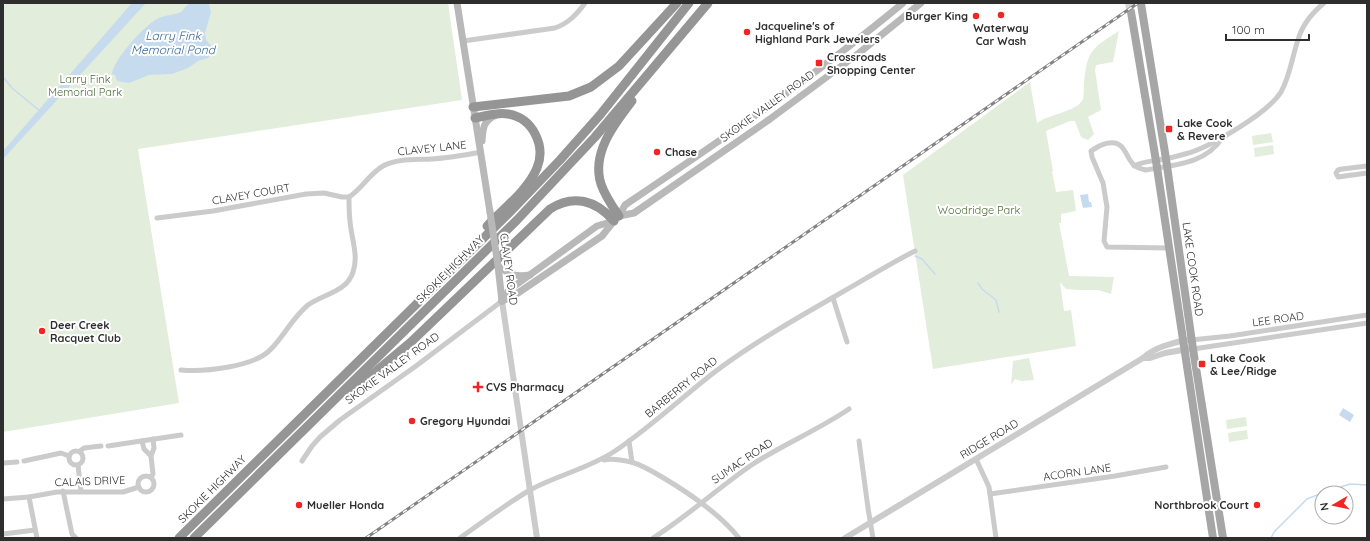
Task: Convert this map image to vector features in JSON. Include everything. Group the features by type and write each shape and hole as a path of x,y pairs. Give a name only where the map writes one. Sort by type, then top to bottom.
{"highway":[{"path":"473,108 569,96 591,87 619,66 678,3"},
{"name":"SKOKIE HIGHWAY","path":"179,538 512,210 560,160 600,115 689,3"},
{"name":"SKOKIE HIGHWAY","path":"194,538 523,214 595,137 708,3"},
{"path":"617,218 600,183 599,168 602,150 612,129 671,46"},
{"path":"419,301 444,270 526,186 538,167 540,158 538,140 532,129 523,120 517,116 501,113 475,118"},
{"path":"300,434 312,426 406,346 558,204 577,200 586,202 617,218"}],"main road":[{"name":"CLAVEY ROAD","path":"457,3 481,152 502,300"},
{"name":"SKOKIE VALLEY ROAD","path":"502,300 512,297 602,236 625,206 816,71 903,3"},
{"name":"SKOKIE VALLEY ROAD","path":"502,300 509,290 597,226 634,213 770,119 859,53 921,3"},
{"name":"LAKE COOK ROAD","path":"1141,4 1167,163 1187,340"},
{"name":"LAKE COOK ROAD","path":"1131,12 1169,248 1223,538"},
{"path":"852,44 859,53"},
{"path":"816,71 822,80"},
{"path":"481,152 482,132 486,122 489,118 501,113"},
{"path":"498,266 510,275 531,275"},
{"name":"LAKE COOK ROAD","path":"1189,349 1213,538"}],"street":[{"path":"463,41 555,28 564,25 572,19 586,3"},
{"path":"1167,163 1222,138 1265,109 1280,93 1290,70 1298,39 1305,24 1324,3"},
{"path":"1169,248 1107,247 1104,242 1107,207 1103,183 1091,151 1097,146 1115,143 1121,146 1134,166 1140,163 1167,163 1195,160 1206,156 1218,145 1222,138"},
{"name":"CLAVEY LANE","path":"349,197 357,192 371,176 385,165 400,160 432,159 481,152"},
{"path":"1367,166 1342,169 1338,170 1336,173 1338,176 1367,174"},
{"name":"CLAVEY COURT","path":"157,218 213,211 306,194 324,193 349,197"},
{"path":"181,370 187,371 226,368 247,363 264,355 270,351 304,309 320,298 344,286 351,278 354,268 355,254 350,221 349,197"},
{"name":"BARBERRY ROAD","path":"460,538 530,490 601,460 629,441 718,370 771,334 915,251"},
{"path":"833,298 847,342"},
{"name":"SKOKIE VALLEY ROAD","path":"302,461 320,437 340,420 416,366 502,300"},
{"name":"CLAVEY ROAD","path":"502,300 537,538"},
{"name":"LEE ROAD","path":"1187,340 1237,335 1367,315"},
{"name":"LEE ROAD","path":"1189,349 1367,323"},
{"name":"RIDGE ROAD","path":"845,538 1143,358 1147,354 1160,348 1187,340"},
{"name":"RIDGE ROAD","path":"1143,358 1150,358 1165,353 1189,349"},
{"name":"SUMAC ROAD","path":"652,538 757,462 827,424 849,409"},
{"path":"108,446 181,435"},
{"path":"151,477 153,474 151,456 154,448 153,439"},
{"path":"142,441 144,449 151,456"},
{"path":"629,441 632,462"},
{"path":"860,441 873,538"},
{"path":"69,456 75,450 80,451 84,448 101,446"},
{"path":"69,456 71,463 78,465 84,460 80,451"},
{"path":"24,461 61,453 69,456"},
{"path":"601,460 610,459 632,462 647,468 701,503 718,516 739,538"},
{"path":"976,459 990,494 996,538"},
{"path":"3,463 17,462"},
{"path":"78,465 81,492"},
{"name":"ACORN LANE","path":"990,494 1166,467"},
{"name":"CALAIS DRIVE","path":"146,476 151,477 154,482 152,489 145,491 140,487 139,482 141,478 146,476"},
{"name":"CALAIS DRIVE","path":"3,499 29,497 63,491 100,493 123,492 140,487"},
{"path":"63,491 72,534 76,538"},
{"path":"29,497 37,538"},
{"path":"3,534 35,530"}],"green space":[{"name":"Larry Fink Memorial Park","path":"6,3 448,3 462,100 138,149 179,403 3,432 3,6"},
{"name":"Woodridge Park","path":"1119,31 1113,62 1096,65 1095,70 1101,110 1088,117 1094,134 1088,140 1081,137 1075,121 1070,121 1046,131 1056,192 1073,190 1076,211 1061,214 1061,223 1059,223 1069,276 1114,277 1111,294 1098,290 1066,289 1060,282 1064,311 1071,310 1076,346 933,369 903,175 1030,82 1037,123 1078,105 1083,97 1084,80 1090,55 1101,43"},
{"path":"1271,133 1273,142 1253,145 1252,136"},
{"path":"1273,145 1274,154 1255,157 1254,148"},
{"path":"1029,358 1034,380 1021,381 1015,379 1011,385 1013,361"},
{"path":"1246,417 1247,426 1227,429 1226,420"},
{"path":"1247,430 1248,439 1229,442 1228,433"}],"water":[{"path":"132,3 146,3 3,159 3,151"},
{"name":"Larry Fink Memorial Pond","path":"190,3 209,4 211,12 205,33 206,40 212,47 212,53 208,58 198,61 188,68 172,74 149,75 129,83 117,81 115,75 112,74 114,68 118,60 138,35 157,19 181,12"},
{"path":"1088,194 1089,202 1091,202 1092,207 1083,208 1080,195"},
{"path":"1343,408 1354,415 1350,422 1339,415"}],"waterway":[{"path":"3,77 12,88 40,111"},
{"path":"915,256 922,259 935,274"},
{"path":"978,283 982,289 996,300 999,312"},
{"path":"1347,485 1367,485"},
{"path":"1271,538 1274,532 1307,499 1314,496"}],"tunnel":[{"path":"1129,3 1131,12"}],"railway":[{"path":"366,538 1138,3"}],"place":[{"name":"Waterway Car Wash","path":"1001,15"},
{"name":"Burger King","path":"976,16"},
{"name":"Jacqueline's of Highland Park Jewelers","path":"747,32"},
{"name":"Crossroads Shopping Center","path":"819,63"},
{"name":"Lake Cook & Revere","path":"1169,129"},
{"name":"Chase","path":"657,152"},
{"name":"Deer Creek Racquet Club","path":"42,331"},
{"name":"Lake Cook & Lee/Ridge","path":"1202,364"},
{"name":"CVS Pharmacy","path":"478,387"},
{"name":"Gregory Hyundai","path":"412,421"},
{"name":"Mueller Honda","path":"299,505"},
{"name":"Northbrook Court","path":"1257,505"}]}
